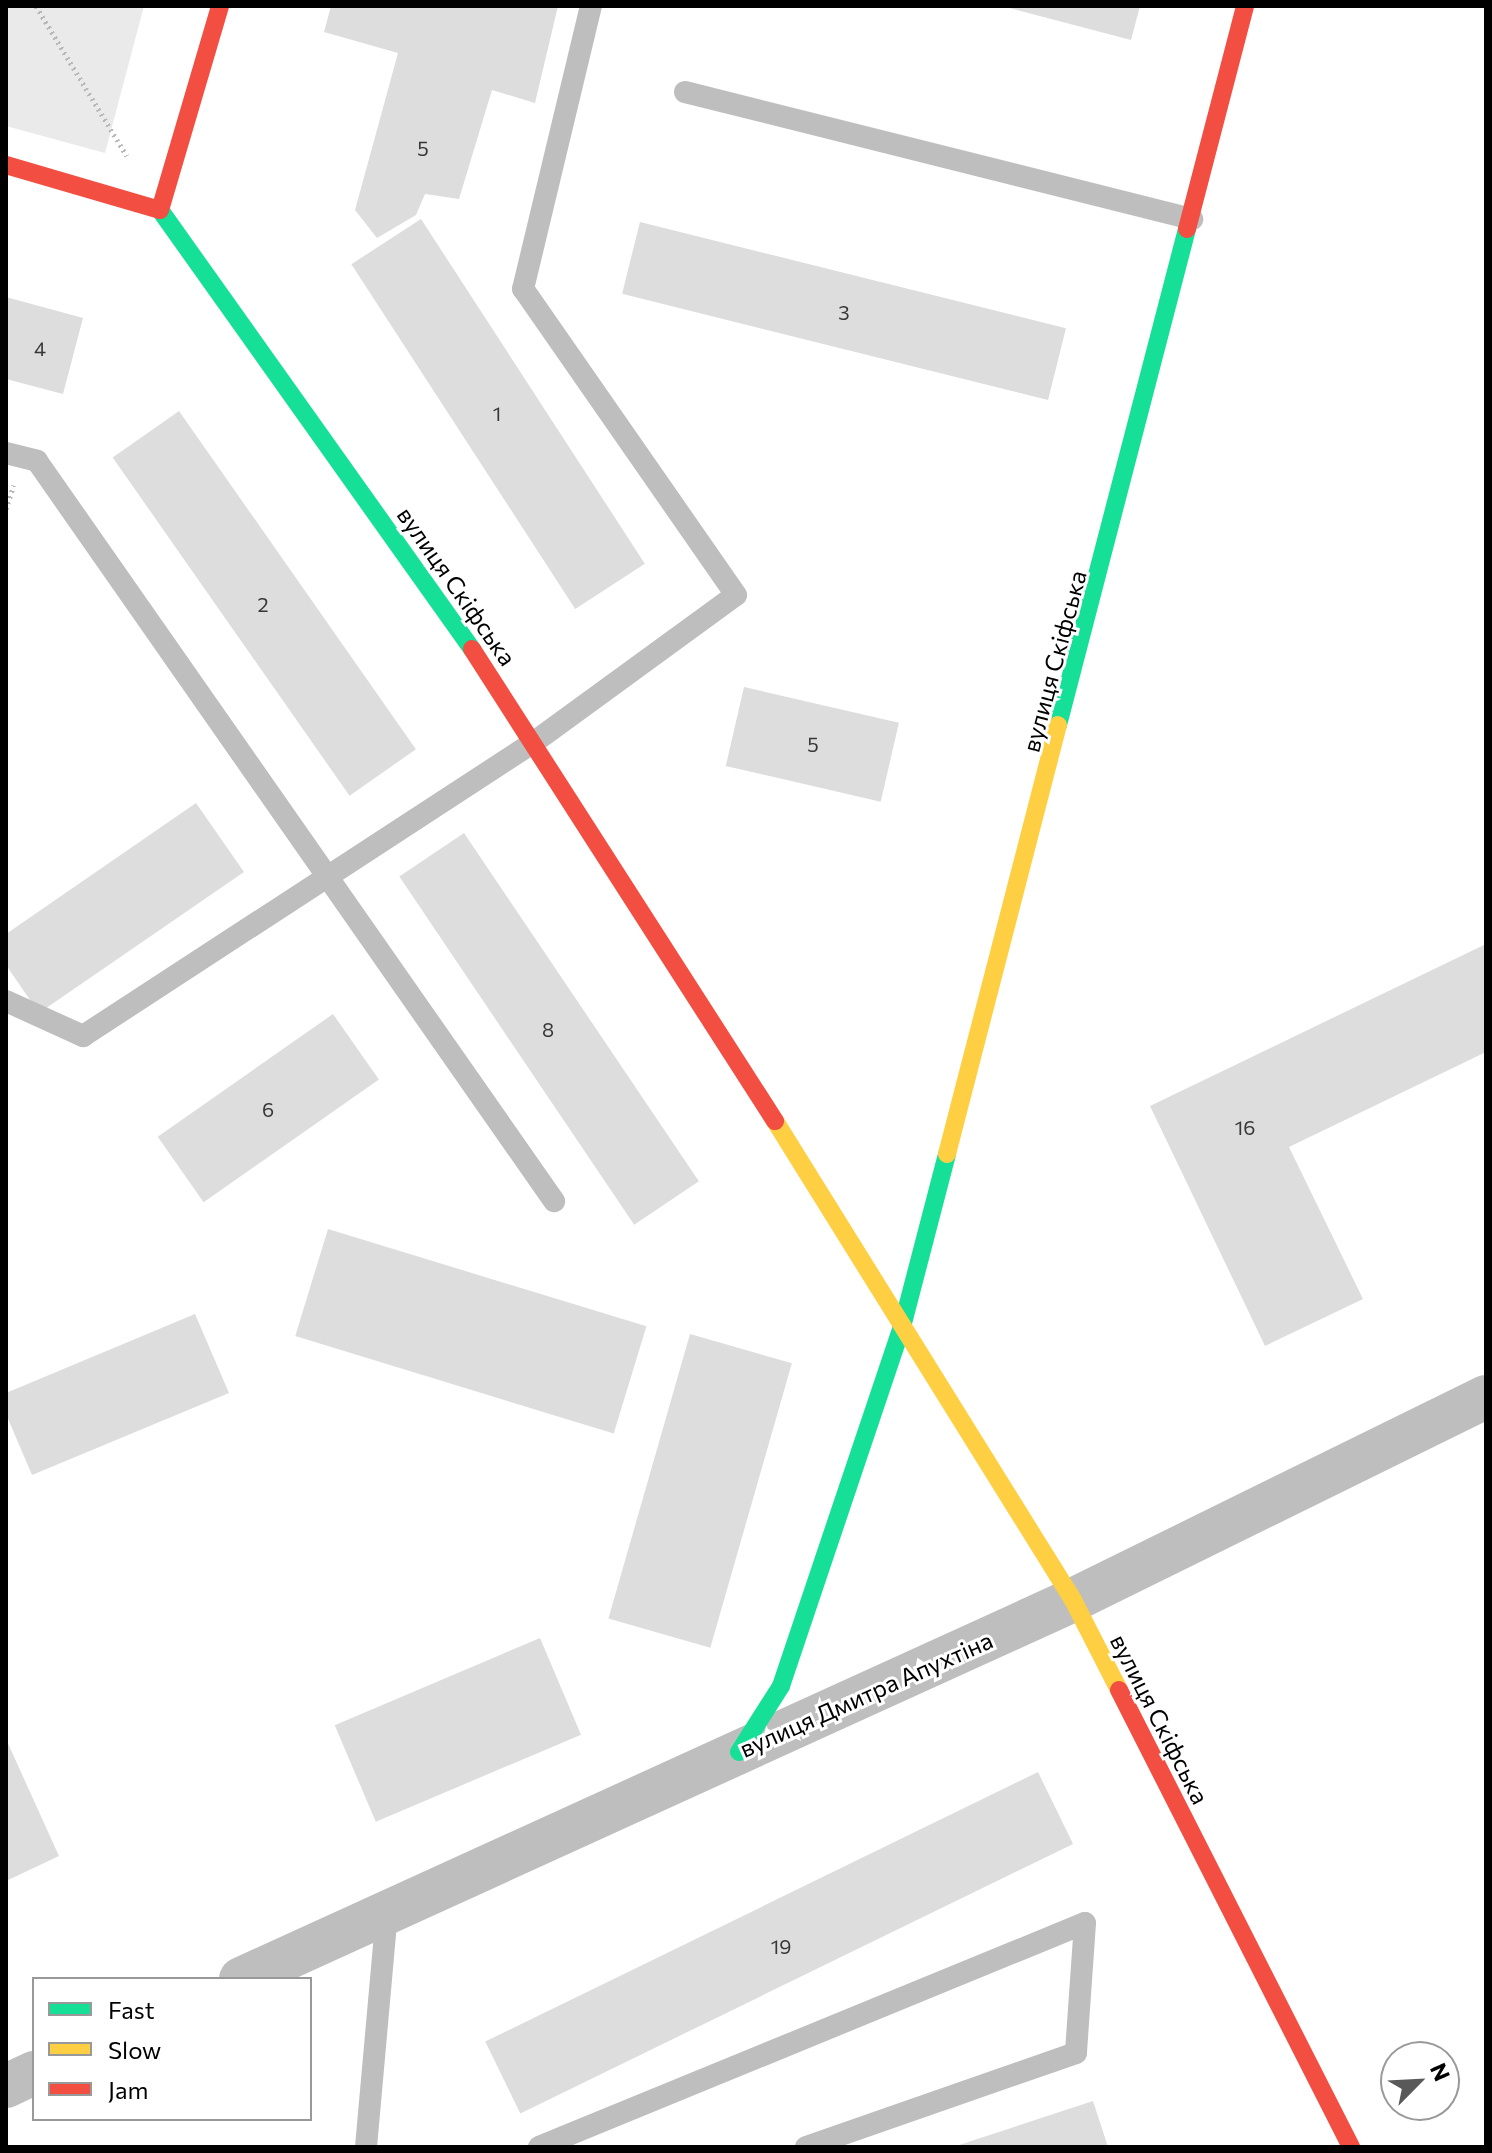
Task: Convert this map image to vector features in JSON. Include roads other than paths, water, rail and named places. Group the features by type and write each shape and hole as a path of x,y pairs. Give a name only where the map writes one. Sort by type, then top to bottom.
{"street":[{"path":"6,165 160,210 220,6"},
{"name":"вулиця Скіфська","path":"739,1752 781,1686 902,1327 1245,6"},
{"name":"вулиця Скіфська","path":"160,210 537,740 1073,1600 1351,2147"},
{"name":"вулиця Дмитра Апухтіна","path":"245,1977 1073,1600 1486,1397"},
{"path":"6,2086 32,2074"}],"lane":[{"path":"6,1001 83,1036 537,740 736,595 523,289 591,6"},
{"path":"685,92 1192,219"},
{"path":"6,453 37,461 554,1201"},
{"path":"366,2147 387,1912"},
{"path":"539,2147 1085,1923 1076,2053 806,2147"}]}
